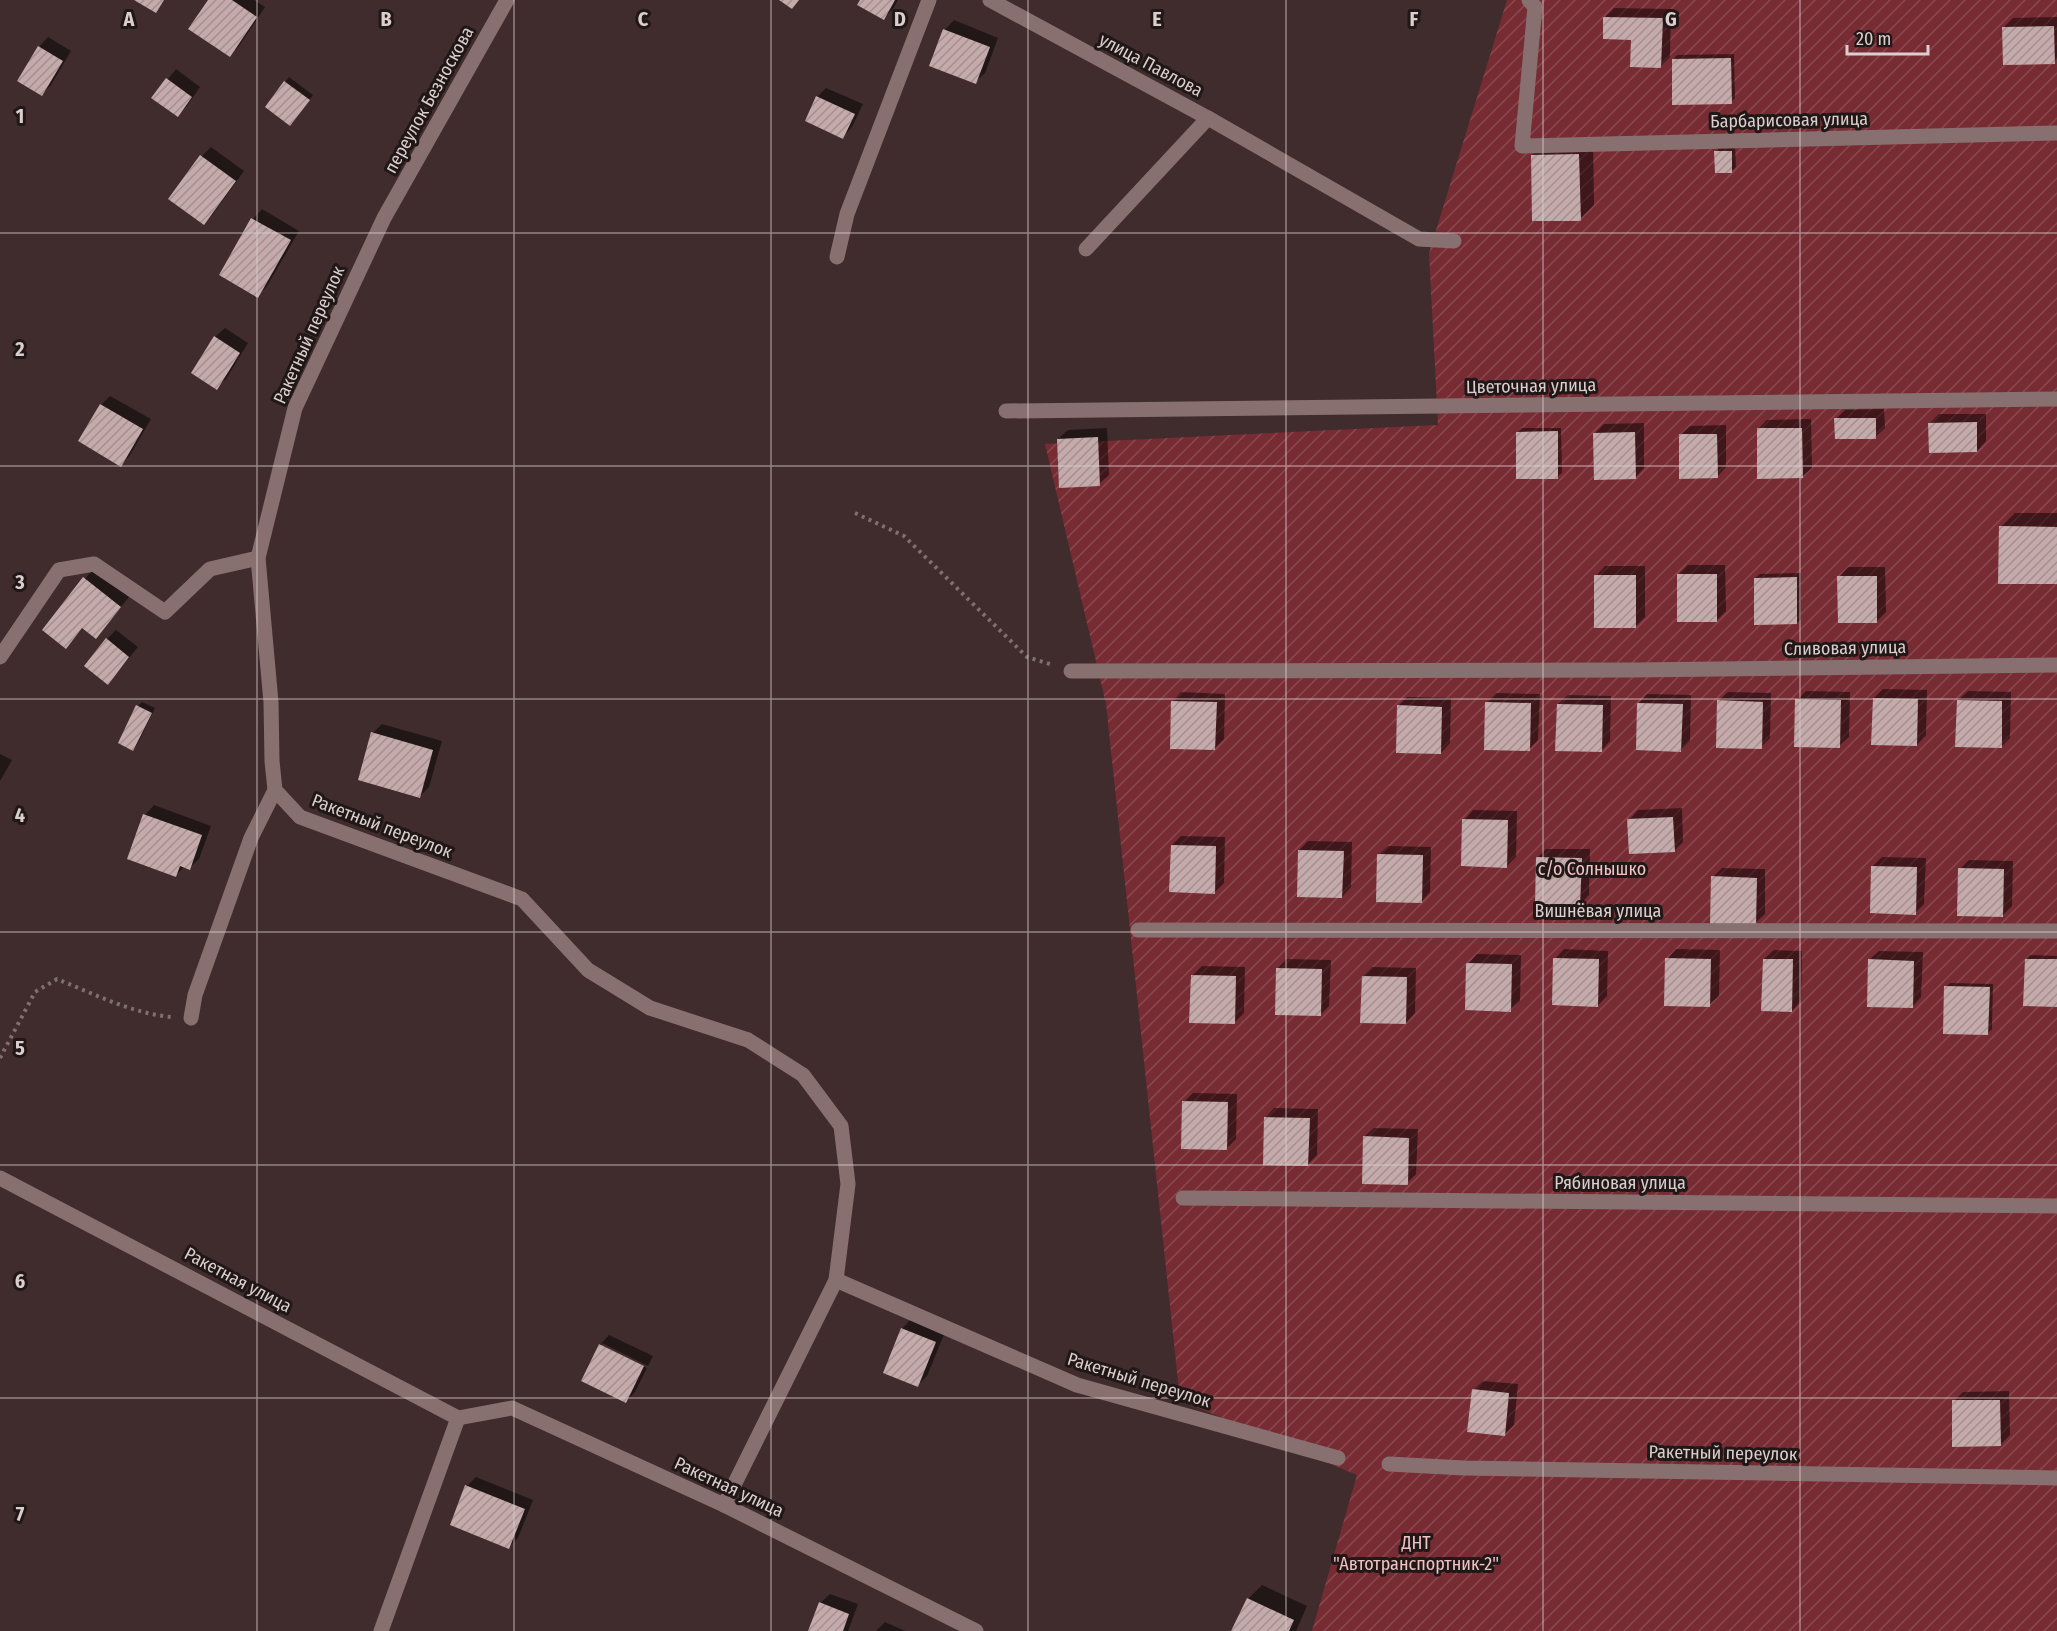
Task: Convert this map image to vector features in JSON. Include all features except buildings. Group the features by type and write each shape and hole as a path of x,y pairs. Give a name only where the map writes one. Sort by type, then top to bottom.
{"street":[{"name":"переулок Безноскова","path":"384,218 507,0"},
{"path":"837,257 847,214 929,0"},
{"name":"улица Павлова","path":"990,0 1208,118 1419,239 1454,241"},
{"name":"Барбарисовая улица","path":"1529,0 1534,7 1522,146 2057,133"},
{"path":"1086,249 1208,118"},
{"name":"Ракетный переулок","path":"384,218 296,408 258,558 271,702 275,790 300,817 522,899 588,970 650,1008 748,1040 803,1075 841,1126 848,1184 836,1280 724,1504"},
{"name":"Цветочная улица","path":"1006,411 2057,399"},
{"path":"0,657 59,570 94,564 165,612 210,569 258,558"},
{"name":"Сливовая улица","path":"1071,671 1634,670 2057,665"},
{"path":"191,1018 195,995 251,838 275,790"},
{"name":"Вишнёвая улица","path":"1138,930 2057,931"},
{"name":"Ракетная улица","path":"0,1178 458,1418 512,1408 724,1504 976,1631"},
{"name":"Рябиновая улица","path":"1183,1198 2057,1206"},
{"name":"Ракетный переулок","path":"836,1280 1077,1385 1338,1458"},
{"path":"381,1631 458,1418"},
{"name":"Ракетный переулок","path":"1389,1464 1464,1468 2057,1478"}],"path":[{"path":"855,513 904,536 1027,657 1071,671"},
{"path":"0,1058 35,992 57,979 112,1002 152,1015 191,1018"}],"green space":[{"name":"с/о Солнышко","path":"1507,0 2057,0 2057,1631 1312,1631 1357,1475 1180,1400 1106,704 1045,444 1438,425 1429,253"}],"park label":[{"name":"ДНТ \"Автотранспортник-2\"","path":"1416,1553"}]}
